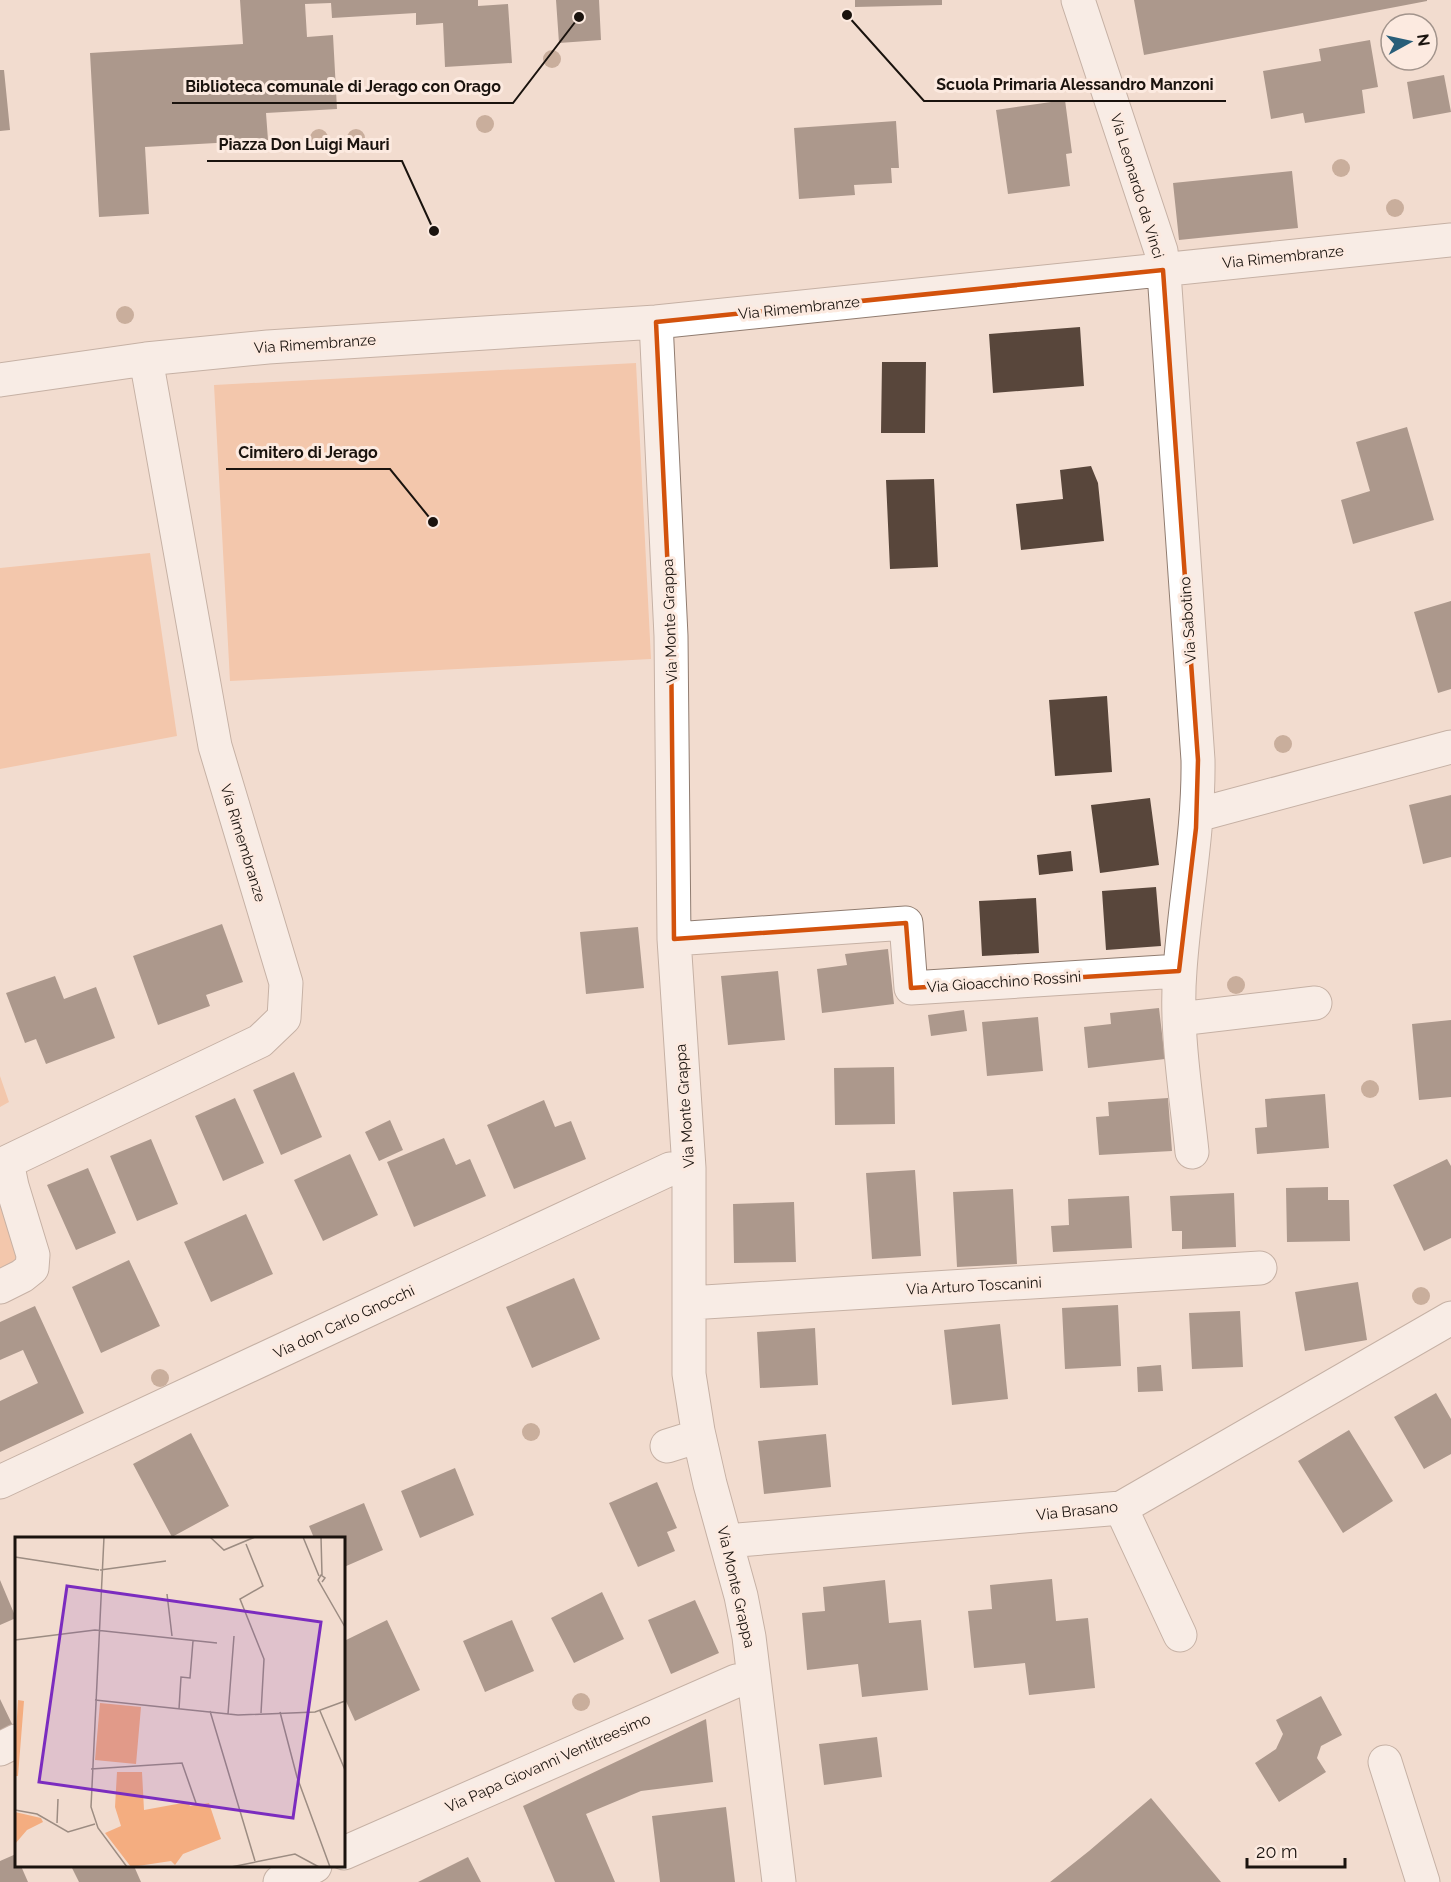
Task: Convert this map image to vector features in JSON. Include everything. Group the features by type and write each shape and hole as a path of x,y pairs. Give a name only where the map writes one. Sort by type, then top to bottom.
{"street":[{"name":"Via Leonardo da Vinci","path":"1078,0 1161,252 1162,270"},
{"name":"Via Rimembranze","path":"0,380 146,359 268,347 656,322 1451,240"},
{"name":"Via Sabotino","path":"1162,270 1198,760 1197,815 1179,971 1179,1019 1192,1152"},
{"name":"Via Monte Grappa","path":"656,322 671,636 674,939 689,1168 689,1374 699,1436 741,1596 754,1677 779,1882"},
{"name":"Via Rimembranze","path":"0,1287 32,1268 33,1255 12,1186 7,1161 260,1041 284,1018 286,983 215,746 146,359"},
{"path":"1197,815 1451,747"},
{"name":"Via Gioacchino Rossini","path":"674,939 906,923 911,988 1179,971"},
{"path":"1179,1019 1314,1003"},
{"name":"Via don Carlo Gnocchi","path":"0,1482 670,1170 689,1168"},
{"name":"Via Arturo Toscanini","path":"689,1303 1260,1268"},
{"name":"Via Brasano","path":"726,1541 1121,1508 1451,1318"},
{"path":"667,1446 699,1436"},
{"path":"1121,1508 1180,1635"},
{"name":"Via Papa Giovanni Ventitreesimo","path":"345,1853 725,1686 754,1677"},
{"path":"0,1749 15,1742"},
{"path":"1385,1761 1423,1882"},
{"path":"280,1882 313,1867"}],"highlighted area":[{"path":"1163,270 1198,760 1196,828 1179,971 911,988 906,923 674,939 671,636 656,322"}],"shaded area":[{"path":"636,363 651,659 230,681 214,385"},
{"path":"150,553 177,736 0,769 0,568"},
{"path":"0,1076 9,1102 0,1107"},
{"path":"0,1184 24,1256 0,1278"}],"building":[{"path":"240,0 478,0 478,6 508,4 512,63 445,67 443,23 416,25 416,13 332,18 331,3 305,4 307,37 333,35 337,109 266,113 268,140 145,147 149,214 99,217 90,53 243,44"},
{"path":"556,0 599,0 601,40 559,43"},
{"path":"855,0 942,0 942,5 855,7"},
{"path":"1134,0 1427,0 1427,1 1144,55"},
{"path":"1370,40 1378,87 1362,90 1365,113 1305,123 1303,113 1271,119 1263,71 1321,61 1319,49"},
{"path":"0,70 4,70 10,130 0,131"},
{"path":"1444,75 1451,112 1413,119 1407,82"},
{"path":"1065,100 1072,153 1066,154 1070,186 1008,194 996,110"},
{"path":"896,121 899,168 891,168 892,183 854,185 855,195 799,199 794,128"},
{"path":"1292,171 1298,228 1179,240 1173,183"},
{"path":"1080,327 1084,386 993,393 989,334"},
{"path":"882,362 926,362 925,433 881,433"},
{"path":"1407,427 1434,520 1353,544 1341,500 1370,491 1356,442"},
{"path":"1091,466 1098,483 1104,541 1021,550 1016,504 1063,499 1060,470"},
{"path":"934,479 938,567 890,569 886,480"},
{"path":"1451,601 1451,689 1438,693 1414,612"},
{"path":"1107,696 1112,772 1055,776 1049,700"},
{"path":"1451,795 1451,857 1423,864 1409,805"},
{"path":"1150,798 1159,865 1100,873 1091,805"},
{"path":"1071,851 1073,871 1039,875 1037,855"},
{"path":"1156,887 1161,946 1106,950 1102,891"},
{"path":"1036,898 1039,953 982,956 979,901"},
{"path":"222,924 243,982 206,995 210,1006 158,1025 133,956"},
{"path":"638,927 644,988 586,994 580,932"},
{"path":"888,949 894,1004 822,1013 817,969 847,965 845,954"},
{"path":"778,971 785,1040 728,1045 721,976"},
{"path":"55,976 64,999 96,987 115,1038 46,1064 36,1039 25,1043 6,993"},
{"path":"1159,1008 1165,1059 1088,1068 1084,1027 1111,1024 1110,1013"},
{"path":"964,1010 967,1031 931,1036 928,1015"},
{"path":"1038,1017 1043,1071 987,1076 982,1022"},
{"path":"1451,1020 1451,1097 1419,1100 1412,1024"},
{"path":"894,1067 895,1124 835,1125 834,1068"},
{"path":"294,1072 322,1137 281,1155 253,1090"},
{"path":"1325,1094 1329,1148 1257,1154 1255,1128 1267,1127 1265,1099"},
{"path":"235,1098 264,1163 223,1181 195,1116"},
{"path":"1168,1098 1172,1151 1099,1155 1096,1117 1109,1116 1108,1102"},
{"path":"544,1100 555,1127 571,1121 586,1159 514,1189 487,1125"},
{"path":"390,1120 403,1150 379,1161 365,1132"},
{"path":"444,1138 456,1165 470,1159 486,1196 414,1227 387,1162"},
{"path":"151,1139 178,1204 137,1221 110,1156"},
{"path":"350,1154 378,1215 323,1241 294,1180"},
{"path":"1447,1159 1451,1166 1451,1238 1424,1251 1393,1185"},
{"path":"88,1168 116,1233 76,1250 47,1185"},
{"path":"915,1170 921,1256 872,1259 866,1173"},
{"path":"1328,1187 1328,1200 1349,1200 1350,1241 1287,1242 1286,1188"},
{"path":"1013,1189 1017,1264 957,1267 953,1192"},
{"path":"1234,1193 1236,1247 1182,1249 1182,1231 1172,1231 1170,1196"},
{"path":"1129,1196 1132,1248 1053,1252 1051,1226 1069,1225 1068,1199"},
{"path":"794,1202 796,1262 734,1263 733,1204"},
{"path":"246,1214 273,1274 211,1302 184,1242"},
{"path":"129,1260 160,1326 101,1353 72,1287"},
{"path":"574,1278 600,1339 532,1368 506,1307"},
{"path":"1358,1282 1367,1340 1305,1351 1295,1292"},
{"path":"1118,1305 1121,1366 1065,1369 1062,1308"},
{"path":"35,1306 84,1413 0,1452 0,1401 38,1383 23,1350 0,1360 0,1322"},
{"path":"1240,1311 1243,1367 1192,1369 1189,1313"},
{"path":"1000,1324 1008,1399 952,1405 944,1330"},
{"path":"815,1328 818,1385 760,1388 757,1332"},
{"path":"1161,1365 1163,1391 1138,1392 1137,1367"},
{"path":"1436,1393 1451,1419 1451,1454 1424,1469 1394,1417"},
{"path":"1349,1430 1393,1501 1343,1533 1298,1461"},
{"path":"191,1433 229,1506 172,1537 133,1464"},
{"path":"826,1434 831,1487 764,1494 758,1441"},
{"path":"455,1468 474,1515 420,1538 401,1491"},
{"path":"657,1482 677,1528 667,1532 675,1551 638,1567 609,1503"},
{"path":"364,1503 383,1550 345,1567 345,1537 314,1537 309,1526"},
{"path":"1052,1579 1056,1621 1088,1618 1095,1688 1029,1695 1025,1663 974,1668 968,1611 992,1609 990,1585"},
{"path":"0,1580 15,1618 0,1625"},
{"path":"885,1580 889,1623 921,1620 928,1690 862,1697 858,1664 807,1670 802,1613 825,1611 823,1587"},
{"path":"602,1592 624,1639 574,1663 551,1618"},
{"path":"695,1600 719,1653 671,1674 648,1620"},
{"path":"387,1620 420,1690 355,1721 345,1699 345,1641"},
{"path":"512,1620 534,1671 485,1692 463,1641"},
{"path":"1321,1696 1342,1735 1321,1746 1317,1758 1326,1772 1279,1802 1255,1763 1276,1749 1283,1734 1276,1720"},
{"path":"0,1699 14,1728 0,1735"},
{"path":"706,1719 713,1782 641,1791 586,1814 615,1882 555,1882 523,1806"},
{"path":"877,1737 882,1777 824,1785 819,1744"},
{"path":"1151,1798 1221,1882 1050,1882 1089,1851"},
{"path":"726,1807 735,1882 660,1882 652,1816"},
{"path":"15,1854 15,1867 21,1867 28,1882 0,1882 0,1861"},
{"path":"468,1857 481,1882 418,1882"},
{"path":"72,1867 134,1867 141,1882 79,1882"}],"place":[{"name":"Scuola Primaria Alessandro Manzoni","path":"847,15"},
{"name":"Biblioteca comunale di Jerago con Orago","path":"579,17"},
{"name":"Piazza Don Luigi Mauri","path":"434,231"},
{"name":"Cimitero di Jerago","path":"433,522"}]}
